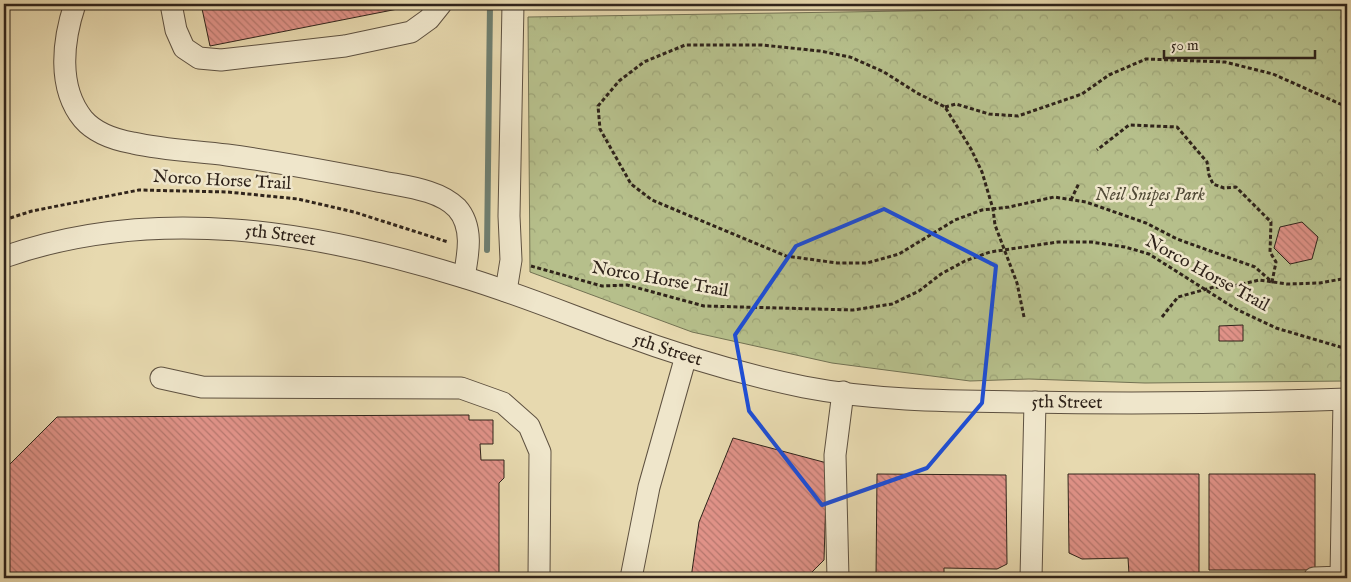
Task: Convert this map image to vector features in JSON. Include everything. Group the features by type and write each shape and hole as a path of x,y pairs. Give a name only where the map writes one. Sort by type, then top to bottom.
{"street":[{"path":"75,4 66,43 65,68 68,89 74,106 84,121 102,134 134,144 305,166 438,195 457,209 467,227 470,249 464,277"},
{"path":"171,4 176,30 184,48 199,58 222,60 345,46 411,32 428,19 441,4"},
{"path":"506,291 511,260 509,216 513,5"},
{"name":"5th Street","path":"4,258 23,251 95,234 167,228 239,230 296,235 352,246 464,277 686,356 804,386 843,392 937,401 1212,404 1346,399"},
{"path":"631,578 649,486 686,356"},
{"path":"161,378 202,386 461,388 503,403 529,426 540,452 539,578"},
{"path":"838,578 835,455 843,392"},
{"path":"1314,578 1344,577 1346,399"},
{"path":"1031,578 1035,402"}],"path":[{"path":"1024,316 1017,283 995,225 993,209 982,172 971,149 945,107 917,93 884,72 850,57 820,51 762,45 685,45 644,62 619,81 598,106 600,129 631,184 652,200 786,256 837,263 867,263 899,254 955,220 982,210 993,209 1054,197 1086,202 1146,223 1177,239 1255,267 1272,282"},
{"path":"945,107 956,104 989,114 1018,116 1082,94 1109,75 1146,59 1225,62 1273,74 1347,107"},
{"path":"1096,150 1129,125 1177,127 1207,162 1213,184 1224,188 1236,187 1271,222 1270,252 1276,262 1272,282"},
{"path":"1071,200 1079,183"},
{"name":"Norco Horse Trail","path":"4,220 32,211 139,190 228,192 298,199 354,212 470,249"},
{"name":"Norco Horse Trail","path":"511,260 602,286 627,284 704,306 853,310 892,304 919,291 940,274 990,252 1058,242 1092,242 1125,246 1149,254 1236,309 1276,328 1347,349"},
{"path":"1162,317 1178,297 1214,287 1226,288 1259,280 1320,283 1347,278"}],"highlighted area":[{"path":"884,209 996,266 982,403 927,468 822,505 749,411 735,335 796,246"}],"green space":[{"name":"Neil Snipes Park","path":"1347,4 1347,381 1145,383 1029,379 970,381 832,363 692,332 530,272 528,17"}],"building":[{"path":"201,4 423,4 210,46"},
{"path":"1302,222 1318,237 1312,259 1290,264 1274,248 1280,227"},
{"path":"1243,325 1243,341 1219,341 1219,326"},
{"path":"469,415 469,420 493,420 493,444 480,444 481,460 504,460 504,478 499,483 499,578 4,578 4,470 57,417"},
{"path":"733,438 827,463 824,560 806,578 691,578 699,522"},
{"path":"877,474 1006,475 1007,564 997,569 944,568 944,578 876,578"},
{"path":"1068,474 1199,474 1199,575 1129,574 1128,558 1082,559 1069,553"},
{"path":"1209,474 1315,474 1315,570 1209,570"}],"waterway":[{"path":"487,250 490,4"}]}
